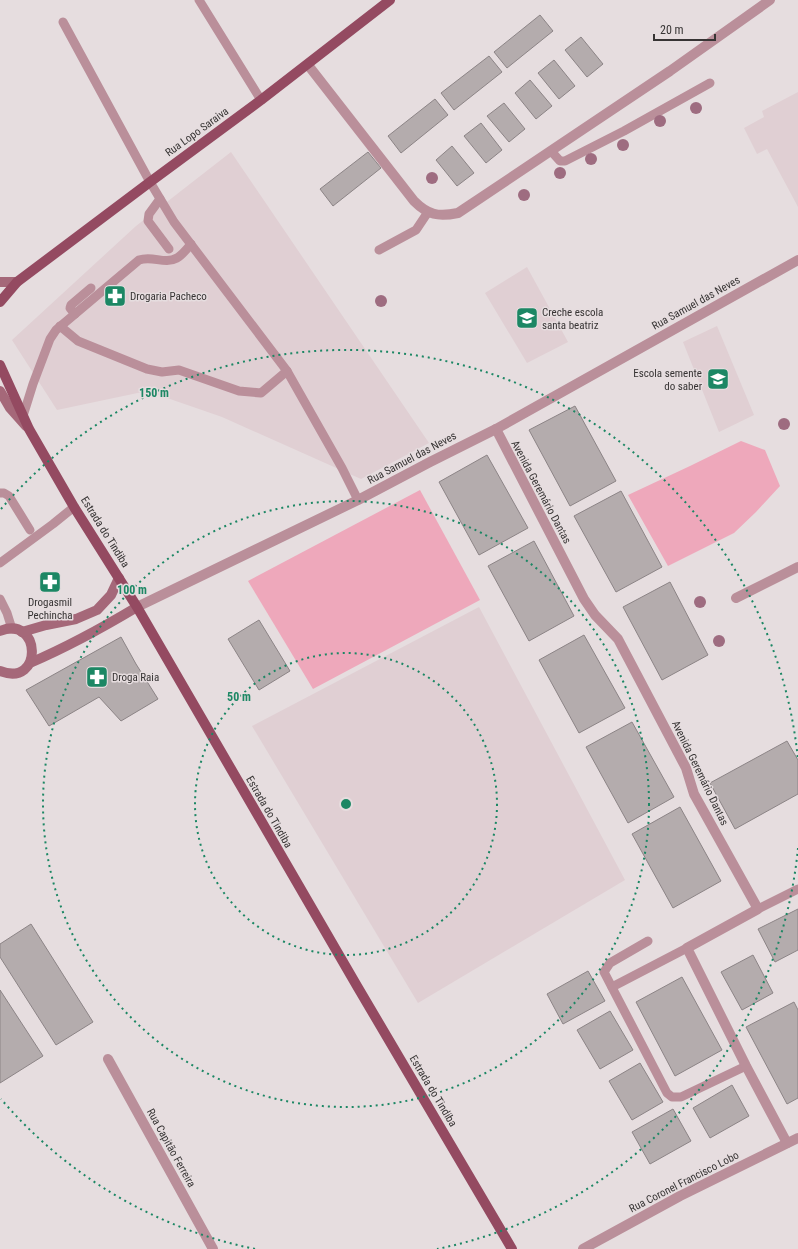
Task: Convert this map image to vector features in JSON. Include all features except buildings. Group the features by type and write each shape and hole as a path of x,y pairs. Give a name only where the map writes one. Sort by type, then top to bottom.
{"main road":[{"name":"Rua Lopo Saraiva","path":"0,302 17,282 262,100 390,0"},
{"path":"0,365 29,429"},
{"name":"Estrada do Tindiba","path":"29,429 74,507 137,607 361,993 512,1249"}],"street":[{"path":"308,65 414,201 428,212 444,216 458,213 670,71 770,0"},
{"name":"Rua Samuel das Neves","path":"2,674 15,674 24,670 30,663 113,622 137,607 358,500 496,429 798,260"},
{"path":"0,282 17,282"},
{"name":"Estrada do Tindiba","path":"0,391 5,408 29,429"},
{"name":"Avenida Geremário Dantas","path":"496,429 584,599 595,615 618,639 686,768 694,794 758,909"},
{"path":"736,598 798,567"},
{"path":"9,629 46,625 76,619 97,610 111,595 119,578"},
{"path":"9,629 28,637 31,643 32,656 30,663"},
{"path":"758,909 686,948 787,1143"},
{"name":"Rua Capitão Ferreira","path":"108,1059 213,1249"},
{"name":"Rua Coronel Francisco Lobo","path":"583,1249 680,1196 798,1138"}],"lane":[{"path":"199,0 262,100"},
{"path":"63,22 150,182 174,222 287,371 342,468 358,500"},
{"path":"551,150 560,161 565,161 624,131 710,83"},
{"path":"160,199 149,214 148,220 169,249"},
{"path":"379,250 416,230 428,212"},
{"path":"22,416 50,339 60,326 139,260 146,257 167,261 178,258 191,244"},
{"path":"75,314 70,308 71,305 92,288"},
{"path":"60,326 78,341 147,369 162,372 179,370 239,391 260,393 287,371"},
{"path":"0,493 4,493 9,496 30,530"},
{"path":"0,563 74,507"},
{"path":"0,599 7,613 9,629"},
{"path":"758,909 798,889"},
{"path":"648,941 610,963 604,972 667,1094 672,1097 681,1097 746,1066"},
{"path":"612,988 686,948"}],"shaded area":[{"path":"798,92 798,207 767,149 757,154 744,128 764,117 762,111"},
{"path":"231,152 429,443 361,479 222,417 147,391 57,410 12,340 136,226"},
{"name":"Creche escola santa beatriz","path":"527,267 568,342 527,363 485,293"},
{"name":"Escola semente do saber","path":"717,326 754,415 719,432 683,342"},
{"path":"741,441 765,450 780,486 734,533 668,566 628,495"},
{"path":"420,490 480,600 313,689 248,581"},
{"path":"479,607 625,880 418,1003 252,726"}],"place":[{"name":"Drogaria Pacheco","path":"115,296"},
{"name":"Creche escola santa beatriz","path":"527,318"},
{"name":"Escola semente do saber","path":"718,379"},
{"name":"Drogasmil Pechincha","path":"50,582"},
{"name":"Droga Raia","path":"97,677"}]}
